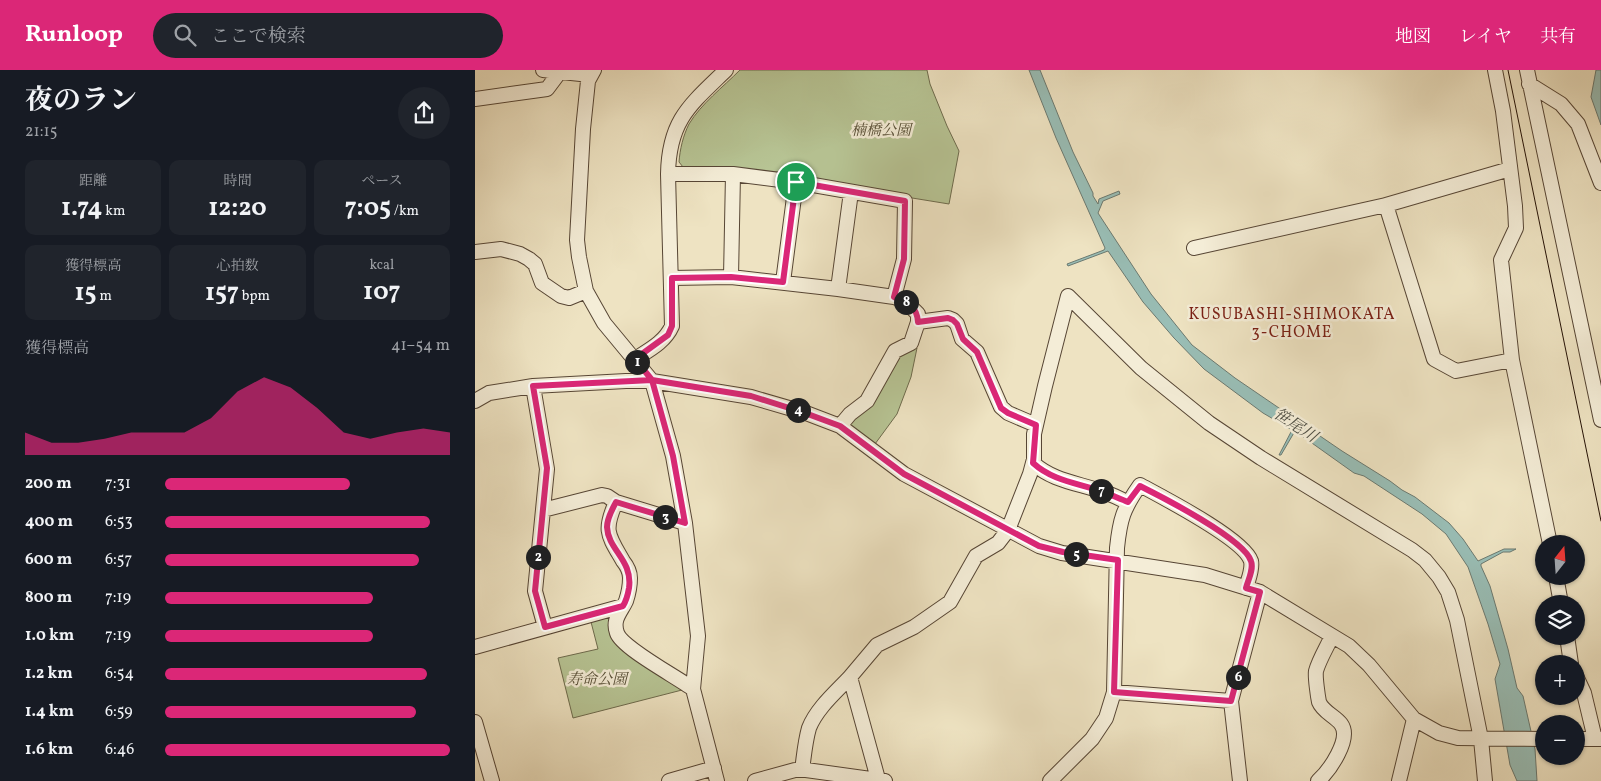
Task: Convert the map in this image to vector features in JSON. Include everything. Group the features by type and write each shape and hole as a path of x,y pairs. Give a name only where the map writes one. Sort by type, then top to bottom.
{"street":[{"path":"543,70 559,73 592,73 586,98 583,129 577,240 586,291 604,322 652,380 673,456 685,523 698,636 693,689 715,775 669,781"},
{"path":"635,359 668,335 672,326 668,174 671,142 680,119 691,104 726,70"},
{"path":"1495,70 1503,111 1516,228 1501,260 1511,360 1548,535"},
{"path":"1527,70 1601,420"},
{"path":"475,99 547,88 559,73"},
{"path":"1529,84 1561,104 1578,124 1601,183"},
{"path":"1194,248 1386,205 1510,169"},
{"path":"668,174 733,174 796,182 905,201 904,259 894,297"},
{"path":"731,277 733,174"},
{"path":"783,282 796,182"},
{"path":"838,289 851,192"},
{"path":"1386,205 1433,359 1456,371 1511,360"},
{"path":"475,252 501,249 520,254 535,264 542,283 561,296 569,298 586,291"},
{"path":"672,278 731,277 783,282 894,297 904,300 911,305 918,314 918,322 911,343 895,351 867,401 850,414 840,426"},
{"path":"802,770 806,739 817,713 877,645 914,626 950,602 976,556 999,543 1008,530 1033,463 1036,425 1068,296 1141,368 1209,423 1261,458 1412,550 1425,560 1448,592 1457,620 1484,739 1485,781"},
{"path":"918,322 948,318 953,320 957,324 963,339 977,352 1001,408 1036,425"},
{"path":"475,401 489,393 533,386 652,380 751,396 805,413 840,426 904,474 1039,546 1063,552 1205,576 1260,592 1349,646 1369,664 1414,719 1439,733 1458,738 1535,739"},
{"path":"533,386 547,468 535,591 545,627"},
{"path":"1033,463 1043,472 1054,478 1105,492 1128,502"},
{"path":"1050,781 1097,732 1106,718 1114,692 1120,526 1128,502 1140,486 1172,502 1241,547 1251,561 1246,588"},
{"path":"543,510 602,495 616,502 685,523"},
{"path":"616,502 609,516 607,527 609,536 628,569 630,579 623,606 616,617 617,633 623,641 693,689"},
{"path":"1240,781 1231,701 1260,592"},
{"path":"475,647 623,606"},
{"path":"1318,781 1324,776 1343,744 1345,736 1343,726 1336,718 1323,709 1319,701 1316,672 1332,636"},
{"path":"755,781 795,770 882,780 850,677"},
{"path":"1114,692 1231,701"},
{"path":"1585,702 1589,739"},
{"path":"1399,781 1414,719"},
{"path":"475,722 492,781"}],"green space":[{"name":"楠橋公園","path":"740,70 927,70 930,84 959,151 949,204 734,169 683,167 679,162 680,152 689,124 706,103"},
{"path":"917,348 911,377 897,414 875,444 848,426 896,358"},
{"name":"寿命公園","path":"609,617 611,634 621,649 682,690 573,718 558,658 598,649 591,622"}],"water":[{"name":"笹尾川","path":"1029,70 1040,70 1073,152 1098,204 1099,199 1119,191 1120,194 1103,201 1098,213 1151,294 1192,345 1235,378 1342,451 1415,497 1449,523 1478,561 1504,549 1516,549 1510,552 1503,552 1481,564 1481,566 1490,586 1517,688 1523,696 1535,749 1537,781 1517,781 1510,765 1495,679 1500,664 1468,567 1446,534 1422,514 1364,476 1354,473 1295,431 1281,455 1279,455 1292,430 1263,413 1204,369 1143,302 1108,251 1068,266 1067,264 1105,248 1056,138"},
{"path":"1596,70 1601,70 1601,125 1591,97"}],"tram line":[{"path":"1508,70 1601,521"}],"district":[{"name":"KUSUBASHI-SHIMOKATA 3-CHOME","path":"1292,324"}],"route":[{"path":"796,182 783,282 731,277 672,278 673,315 672,326 668,335 635,359 652,380 533,386 547,468 535,591 545,627 623,606 630,579 628,569 609,536 607,527 609,516 616,502 685,523 673,456 652,380 751,396 840,426 904,474 1039,546 1063,552 1118,560 1114,692 1231,701 1260,592 1246,588 1251,561 1241,547 1205,521 1140,486 1128,502 1105,492 1054,478 1043,472 1033,463 1036,425 1001,408 977,352 963,339 957,324 948,318 918,322 918,314 911,305 904,300 894,297 904,259 905,201 796,182"}]}
